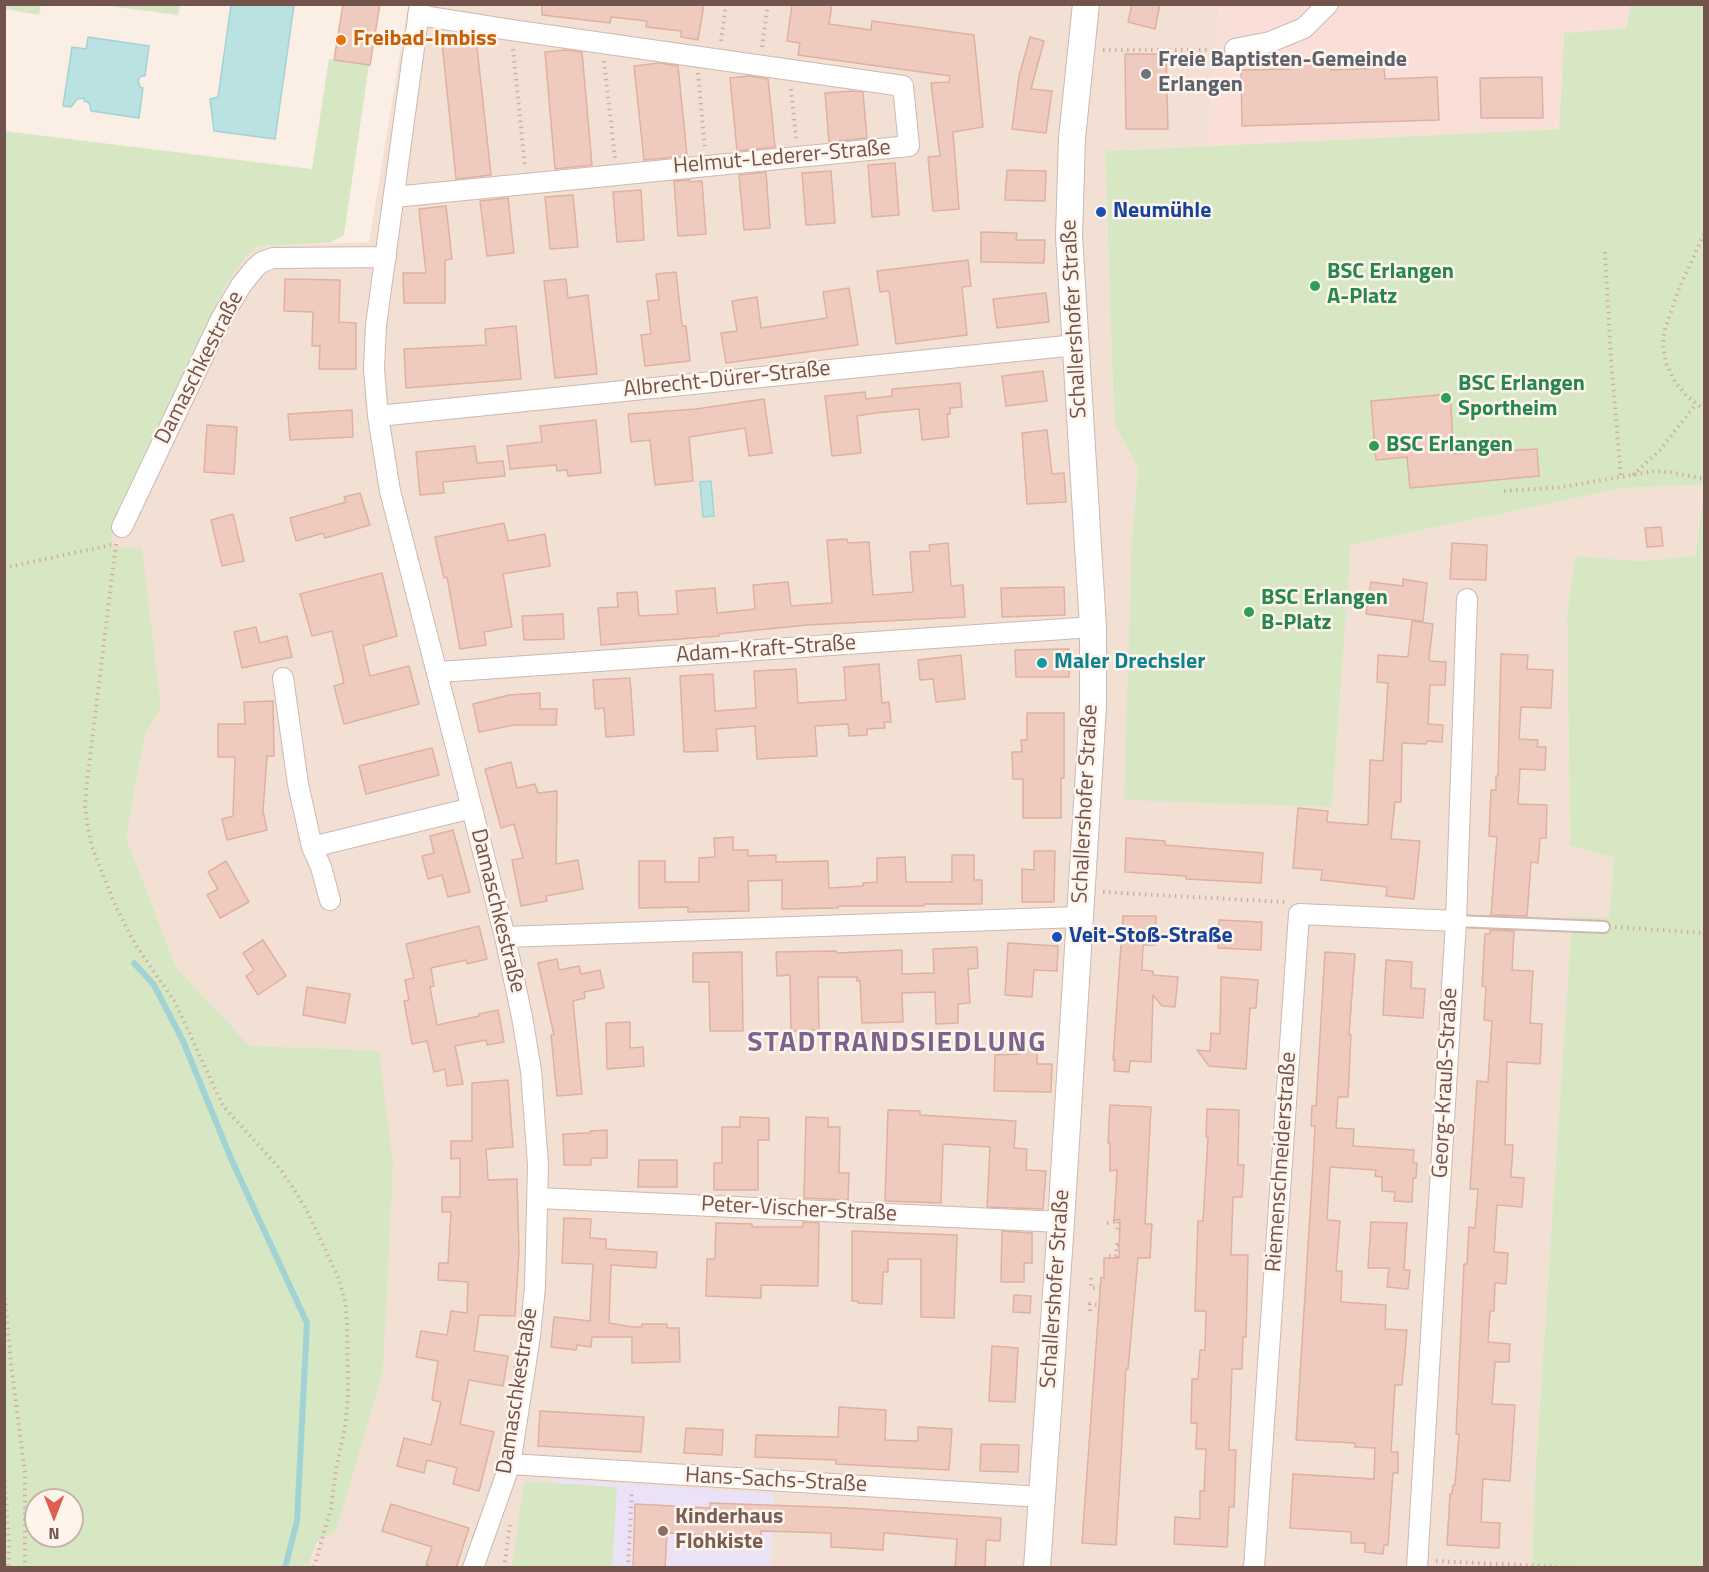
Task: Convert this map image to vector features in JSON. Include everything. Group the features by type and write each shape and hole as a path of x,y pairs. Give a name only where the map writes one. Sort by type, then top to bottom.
{"street":[{"name":"Schallershofer Straße","path":"1037,1568 1093,707 1093,627 1070,275 1069,184 1086,4"},
{"path":"1235,49 1270,42 1304,28 1328,4"},
{"name":"Helmut-Lederer-Straße","path":"394,197 616,173 909,146 903,86 511,30 419,10"},
{"name":"Damaschkestraße","path":"419,10 374,343 378,416 390,491 505,938 531,1071 536,1128 537,1198 532,1317 510,1464 473,1568"},
{"name":"Damaschkestraße","path":"119,535 221,320 242,284 255,268 262,262 273,258 386,257"},
{"name":"Albrecht-Dürer-Straße","path":"378,416 1076,345"},
{"name":"Georg-Krauß-Straße","path":"1424,1564 1456,921 1467,599"},
{"name":"Adam-Kraft-Straße","path":"438,672 1093,627"},
{"path":"283,678 298,784 312,848 321,867 330,900"},
{"path":"312,848 472,808"},
{"name":"Riemenschneiderstraße","path":"1254,1568 1299,914 1456,921"},
{"path":"505,938 1080,917"},
{"name":"Peter-Vischer-Straße","path":"537,1198 1061,1222"},
{"name":"Hans-Sachs-Straße","path":"510,1464 1042,1497"}],"lane":[{"path":"1456,921 1604,927"}],"path":[{"path":"718,60 726,4"},
{"path":"759,65 768,4"},
{"path":"511,30 526,182"},
{"path":"603,44 616,173"},
{"path":"1080,51 1235,49"},
{"path":"696,56 706,165"},
{"path":"790,70 798,157"},
{"path":"1704,234 1677,291 1664,332 1663,345 1666,363 1675,382 1704,410"},
{"path":"1605,252 1621,477"},
{"path":"1633,475 1660,450 1696,404"},
{"path":"1504,491 1563,487 1655,471 1704,478"},
{"path":"4,568 119,535 87,782 85,806 88,829 92,847 116,907 135,944 175,1002 223,1106 281,1170 308,1213 339,1279 347,1321 348,1397 332,1508 314,1568"},
{"path":"1103,892 1277,902"},
{"path":"1604,927 1704,933"},
{"path":"1107,1223 1118,1221 1117,1232 1119,1232"},
{"path":"1109,1256 1116,1256 1116,1245 1119,1245"},
{"path":"1091,1278 1091,1288 1100,1288"},
{"path":"4,1286 25,1473 25,1568"},
{"path":"1090,1311 1090,1304 1098,1305"},
{"path":"4,1468 8,1568"},
{"path":"628,1568 633,1472"},
{"path":"1424,1564 1579,1568"}],"shaded area":[{"path":"408,5 1220,5 1207,146 1105,151 1114,423 1138,469 1132,535 1332,807 1351,545 1624,488 1704,485 1695,556 1640,561 1575,556 1567,613 1570,846 1614,858 1609,919 1572,917 1535,1478 1532,1567 308,1567 366,1428 383,1372 379,1050 250,1046 176,967 126,837 145,735 161,708 112,547 112,535 119,507 226,285 246,256 260,246 369,242"},
{"path":"1220,5 1630,5 1626,28 1564,33 1559,129 1207,146"},
{"name":"Kinderhaus Flohkiste","path":"555,1479 774,1494 770,1567 554,1568"}],"green space":[{"path":"5,4 41,5 39,15 5,9"},
{"path":"101,5 180,5 178,15"},
{"name":"BSC Erlangen","path":"1630,5 1704,5 1704,485 1624,488 1351,545 1332,807 1124,800 1132,535 1138,469 1114,423 1105,151 1559,129 1564,33 1626,28"},
{"path":"329,59 369,65 344,235 330,243 260,246 246,256 226,285 119,507 112,535 113,547 142,548 161,708 145,735 126,837 176,967 250,1046 379,1050 393,1163 383,1372 336,1531 317,1542 308,1567 5,1568 5,131 312,169"},
{"path":"1704,488 1704,1567 1532,1568 1535,1478 1572,916 1609,918 1614,858 1570,846 1567,613 1575,556 1640,561 1695,556"},
{"path":"524,1481 617,1487 612,1567 512,1567"}],"water":[{"path":"231,5 294,5 275,139 214,131 210,99 218,97"},
{"path":"88,37 149,46 145,76 141,76 138,80 140,87 143,88 139,118 91,111 90,105 84,101 84,98 77,99 71,107 63,106 72,47 86,49"},
{"path":"711,481 714,516 703,517 700,482"}],"building":[{"path":"343,4 380,4 370,65 334,60"},
{"path":"542,4 704,4 698,40 681,37 681,31 646,27 647,21 611,17 610,23 542,15"},
{"path":"792,4 832,4 829,24 871,30 872,21 974,35 983,127 953,132 959,209 933,211 928,157 940,156 931,83 949,82 950,76 798,55 800,43 787,41"},
{"path":"1132,4 1160,4 1155,29 1128,22"},
{"path":"1030,37 1044,41 1031,89 1052,91 1046,133 1012,129 1019,76"},
{"path":"476,38 491,175 456,179 442,42"},
{"path":"566,50 582,52 592,165 555,169 545,52"},
{"name":"Freie Baptisten-Gemeinde Erlangen","path":"1125,54 1166,54 1168,129 1126,129"},
{"path":"1331,59 1331,70 1384,68 1385,79 1437,77 1439,120 1242,126 1241,70 1292,69 1292,60"},
{"path":"659,63 678,66 687,156 644,160 634,66"},
{"path":"749,76 768,79 775,147 737,151 730,78"},
{"path":"1542,77 1543,118 1481,118 1480,78"},
{"path":"863,92 867,138 829,142 825,93"},
{"path":"895,163 899,215 872,217 868,165"},
{"path":"1007,170 1046,171 1045,201 1005,200"},
{"path":"831,171 835,223 806,225 802,173"},
{"path":"766,172 770,228 744,230 739,175"},
{"path":"690,180 690,182 702,181 706,234 678,236 674,181"},
{"path":"641,190 644,240 617,242 613,192"},
{"path":"573,195 578,247 550,249 545,197"},
{"path":"508,198 514,253 487,256 480,201"},
{"path":"446,206 452,259 445,260 445,303 404,303 403,273 426,273 419,209"},
{"path":"981,232 1017,233 1016,240 1045,240 1044,263 981,262"},
{"path":"968,260 971,286 962,287 967,335 896,344 889,291 880,292 877,271"},
{"path":"676,272 682,326 686,326 690,361 645,366 641,335 651,334 647,301 659,300 656,274"},
{"path":"285,279 340,280 339,322 356,323 356,369 319,369 320,346 312,346 313,312 284,311"},
{"path":"566,279 568,298 588,295 597,374 555,378 544,281"},
{"path":"849,288 858,345 726,363 721,333 737,331 732,301 757,297 761,328 827,318 823,292"},
{"path":"1046,293 1049,322 997,328 993,299"},
{"path":"516,326 521,379 406,388 404,349 486,345 485,329"},
{"path":"1043,371 1047,401 1006,406 1002,376"},
{"path":"960,383 962,407 950,408 950,414 947,414 949,437 922,440 919,409 875,413 857,416 861,453 832,456 825,396 865,392 866,399 892,396 892,389"},
{"path":"1450,394 1454,454 1537,449 1539,476 1410,488 1407,457 1376,460 1371,401"},
{"path":"764,399 772,453 749,456 745,428 689,437 693,481 655,485 650,440 631,442 628,414 696,409"},
{"path":"352,410 353,437 290,440 288,414"},
{"path":"596,420 601,473 568,476 567,470 557,471 556,465 510,469 507,446 542,442 540,426"},
{"path":"207,425 237,427 234,474 204,472"},
{"path":"1047,430 1052,474 1064,473 1066,502 1027,504 1022,433"},
{"path":"475,446 477,463 503,461 505,476 443,482 444,493 420,495 416,452"},
{"path":"360,493 370,525 325,538 323,533 296,541 290,518 346,502 344,497"},
{"path":"233,514 244,561 222,566 211,520"},
{"path":"504,523 508,541 545,534 550,566 503,574 512,627 484,632 486,645 460,649 447,577 444,578 435,537"},
{"path":"1661,527 1663,546 1647,547 1645,528"},
{"path":"847,539 848,543 869,542 873,595 913,592 910,552 930,551 929,545 948,543 951,586 963,585 965,617 807,625 719,634 719,636 601,645 598,608 618,607 617,593 637,592 639,616 678,614 676,591 715,588 717,613 755,609 753,585 788,582 791,606 832,603 827,540"},
{"path":"1452,543 1487,545 1486,580 1450,579"},
{"path":"382,573 397,636 363,646 370,676 409,666 419,704 344,724 334,686 344,683 332,631 312,636 300,594"},
{"path":"1403,579 1427,583 1423,621 1366,614 1371,582 1403,586"},
{"path":"1064,587 1065,615 1002,617 1001,588"},
{"path":"563,614 564,639 524,640 522,616"},
{"path":"1412,621 1433,624 1430,661 1446,662 1445,685 1430,685 1428,724 1443,725 1442,742 1402,743 1401,802 1395,802 1391,839 1420,841 1414,899 1386,896 1387,887 1321,880 1322,870 1293,868 1298,808 1328,811 1327,822 1368,825 1370,760 1383,761 1388,683 1377,682 1378,655 1408,657"},
{"path":"256,627 260,643 287,636 292,657 242,668 234,632"},
{"name":"Maler Drechsler","path":"1069,649 1069,677 1016,677 1015,650"},
{"path":"1501,654 1528,655 1527,669 1553,670 1551,708 1521,707 1519,739 1538,740 1537,747 1546,747 1545,770 1520,769 1518,804 1547,805 1546,838 1540,838 1538,863 1531,862 1527,916 1491,915 1497,837 1489,836 1491,790 1496,790 1496,776 1498,776"},
{"path":"961,655 965,699 936,702 933,679 920,680 918,660"},
{"path":"879,664 882,703 889,702 891,722 884,722 885,728 867,729 867,735 849,736 848,724 815,726 817,756 757,759 755,726 716,729 718,751 684,752 680,676 713,674 715,711 756,708 754,671 796,669 798,703 846,700 844,667"},
{"path":"630,678 634,735 606,737 604,708 595,709 593,680"},
{"path":"540,693 540,709 557,709 556,725 514,725 479,732 473,704 509,695"},
{"path":"273,701 274,756 267,756 263,811 267,830 227,840 222,819 233,816 235,757 218,757 218,724 245,724 244,702"},
{"path":"1027,713 1064,713 1064,778 1061,778 1061,818 1023,818 1023,779 1013,779 1012,752 1022,752 1021,740 1027,740"},
{"path":"432,748 439,775 366,794 359,766"},
{"path":"511,762 517,788 535,784 538,793 557,791 556,864 578,860 583,889 546,896 547,901 521,906 512,860 523,858 514,824 501,828 485,769"},
{"path":"453,830 470,892 448,897 442,875 428,879 422,856 434,853 430,836"},
{"path":"733,837 733,850 748,850 748,856 776,855 776,862 828,861 829,888 863,886 863,883 877,882 877,858 905,857 906,882 952,882 952,855 974,855 974,880 982,880 982,904 782,909 782,880 748,881 749,911 688,912 688,907 639,908 639,861 665,861 665,882 699,882 699,858 715,857 714,838"},
{"path":"1126,838 1165,841 1165,845 1263,853 1261,883 1186,879 1186,876 1125,872"},
{"path":"1034,851 1055,851 1054,902 1022,902 1022,869 1034,870"},
{"path":"226,861 249,902 220,918 207,895 218,889 208,872"},
{"path":"1123,916 1156,916 1155,945 1143,945 1142,970 1153,971 1153,975 1178,977 1175,1007 1162,1006 1153,995 1151,1062 1130,1061 1129,1072 1114,1071 1115,1060 1113,1060"},
{"path":"1219,920 1262,922 1261,950 1218,948"},
{"path":"479,926 487,959 467,964 466,960 431,968 434,986 430,987 437,1025 498,1010 504,1042 487,1045 486,1040 455,1046 463,1084 447,1086 445,1069 434,1072 427,1041 412,1044 404,1001 409,1000 405,980 414,978 406,944"},
{"path":"1490,930 1514,931 1512,970 1533,971 1530,1023 1542,1024 1540,1064 1507,1062 1505,1145 1513,1145 1511,1177 1524,1178 1522,1207 1497,1205 1494,1252 1508,1253 1506,1284 1495,1283 1494,1311 1490,1311 1488,1342 1510,1344 1509,1362 1495,1362 1492,1404 1515,1405 1510,1481 1483,1479 1481,1522 1500,1523 1499,1548 1447,1545 1450,1494 1455,1485 1459,1434 1456,1434 1464,1264 1467,1264 1469,1227 1475,1228 1478,1189 1470,1189 1477,1081 1488,1082 1492,1021 1484,1020 1486,987 1482,986 1485,934 1490,934"},
{"path":"263,940 286,976 258,995 246,976 254,970 243,953"},
{"path":"1008,943 1058,946 1057,971 1034,970 1032,997 1005,995"},
{"path":"977,947 978,968 968,969 970,1003 958,1004 958,1023 936,1024 935,992 902,993 903,1022 862,1023 860,981 857,981 857,977 818,977 819,1030 791,1031 790,975 777,976 776,952 836,951 837,953 902,950 902,974 934,973 933,949"},
{"path":"742,952 743,1031 710,1031 709,982 693,982 693,953"},
{"path":"1325,952 1355,954 1349,1035 1351,1035 1348,1097 1338,1097 1336,1128 1354,1129 1353,1146 1414,1150 1413,1163 1417,1163 1416,1178 1413,1178 1412,1202 1394,1201 1395,1192 1382,1191 1382,1177 1375,1176 1376,1170 1330,1167 1327,1220 1340,1221 1336,1271 1342,1271 1341,1302 1386,1305 1385,1329 1407,1330 1402,1385 1395,1385 1391,1452 1398,1452 1398,1473 1393,1473 1388,1545 1384,1545 1383,1554 1365,1552 1365,1543 1351,1543 1351,1532 1290,1528 1293,1474 1374,1479 1375,1448 1355,1447 1355,1443 1296,1440 1315,1126 1311,1126 1312,1106 1316,1106"},
{"path":"557,959 559,970 579,966 581,974 600,970 604,988 584,992 585,998 573,1001 582,1094 557,1096 551,1035 554,1035 538,963"},
{"path":"1386,960 1412,962 1411,988 1425,989 1423,1018 1383,1015"},
{"path":"1221,977 1258,980 1256,1008 1250,1008 1246,1069 1209,1066 1197,1050 1210,1051 1211,1033 1220,1034"},
{"path":"307,987 350,994 345,1023 303,1015"},
{"path":"630,1022 630,1048 643,1047 644,1066 607,1069 606,1023"},
{"path":"1020,1040 1037,1040 1037,1064 1052,1064 1051,1092 994,1091 995,1055 1019,1054"},
{"path":"508,1080 513,1147 486,1149 488,1180 517,1179 519,1251 515,1316 479,1315 474,1351 508,1356 503,1386 469,1380 460,1424 494,1432 479,1491 453,1484 457,1468 427,1460 424,1473 397,1466 404,1438 431,1445 441,1402 432,1400 438,1361 416,1357 421,1331 447,1335 451,1311 467,1313 468,1282 438,1280 439,1263 448,1263 451,1212 442,1212 442,1197 460,1197 460,1158 451,1159 451,1141 472,1141 472,1083"},
{"path":"1110,1105 1151,1107 1145,1224 1152,1224 1150,1258 1138,1258 1128,1369 1126,1369 1116,1545 1082,1543 1101,1277 1104,1278 1104,1258 1119,1258 1120,1219 1114,1221 1117,1170 1110,1171 1110,1143 1108,1143"},
{"path":"1207,1109 1239,1110 1238,1165 1244,1165 1242,1197 1233,1197 1231,1255 1248,1255 1246,1337 1243,1337 1242,1369 1232,1369 1229,1450 1236,1450 1234,1507 1229,1507 1227,1547 1174,1544 1175,1517 1200,1519 1200,1491 1204,1491 1206,1449 1196,1449 1197,1423 1191,1423 1192,1379 1198,1379 1200,1350 1205,1350 1206,1311 1195,1311 1198,1221 1203,1221 1208,1137 1206,1137"},
{"path":"888,1110 920,1111 920,1115 1016,1121 1014,1148 1027,1149 1026,1170 1046,1171 1043,1209 987,1207 990,1147 943,1144 941,1203 885,1201"},
{"path":"740,1117 769,1118 769,1140 758,1140 758,1190 714,1190 714,1163 722,1163 722,1127 740,1127"},
{"path":"806,1117 828,1118 828,1127 840,1127 839,1173 849,1173 848,1200 804,1198"},
{"path":"607,1130 607,1158 591,1158 591,1165 564,1165 563,1134"},
{"path":"639,1160 677,1160 677,1187 638,1187"},
{"path":"564,1218 591,1219 590,1238 606,1239 606,1249 657,1252 656,1268 611,1265 609,1323 633,1327 642,1327 642,1324 667,1324 667,1328 679,1328 680,1362 632,1363 632,1337 592,1337 591,1347 577,1345 576,1350 551,1347 554,1317 590,1321 593,1264 562,1263"},
{"path":"803,1222 819,1223 818,1286 761,1285 761,1298 706,1296 707,1259 715,1259 716,1223 752,1224 752,1227 803,1227"},
{"path":"1371,1222 1407,1223 1404,1270 1410,1270 1408,1289 1387,1287 1389,1268 1368,1268"},
{"path":"852,1231 957,1235 954,1318 921,1317 921,1259 888,1259 888,1272 883,1272 882,1304 852,1301"},
{"path":"1002,1231 1032,1233 1032,1263 1024,1263 1024,1282 1001,1282"},
{"path":"1014,1295 1031,1296 1030,1313 1013,1312"},
{"path":"992,1346 1018,1348 1015,1402 989,1401"},
{"path":"839,1407 886,1410 885,1440 918,1441 918,1427 952,1429 949,1470 836,1464 836,1460 755,1457 756,1435 838,1437"},
{"path":"540,1411 644,1417 641,1452 538,1446"},
{"path":"686,1428 723,1430 722,1455 684,1453"},
{"path":"981,1444 1019,1445 1018,1472 980,1471"},
{"path":"710,1503 849,1508 1001,1518 1000,1541 986,1540 985,1568 955,1568 957,1539 884,1533 883,1550 831,1547 831,1533 761,1531 761,1538 667,1533 665,1568 633,1568 635,1504 710,1508"},
{"path":"391,1504 469,1528 456,1568 435,1568 426,1565 432,1547 382,1531"}],"waterway":[{"path":"134,963 154,985 183,1041 232,1161 307,1323 297,1521 285,1568"}],"place":[{"name":"Freibad-Imbiss","path":"341,40"},
{"name":"Freie Baptisten-Gemeinde Erlangen","path":"1146,74"},
{"name":"Neumühle","path":"1101,212"},
{"name":"BSC Erlangen A-Platz","path":"1315,286"},
{"name":"BSC Erlangen Sportheim","path":"1446,398"},
{"name":"BSC Erlangen","path":"1374,446"},
{"name":"BSC Erlangen B-Platz","path":"1249,612"},
{"name":"Maler Drechsler","path":"1042,663"},
{"name":"Veit-Stoß-Straße","path":"1057,937"},
{"name":"Kinderhaus Flohkiste","path":"663,1531"}],"district":[{"name":"STADTRANDSIEDLUNG","path":"897,1044"}]}
